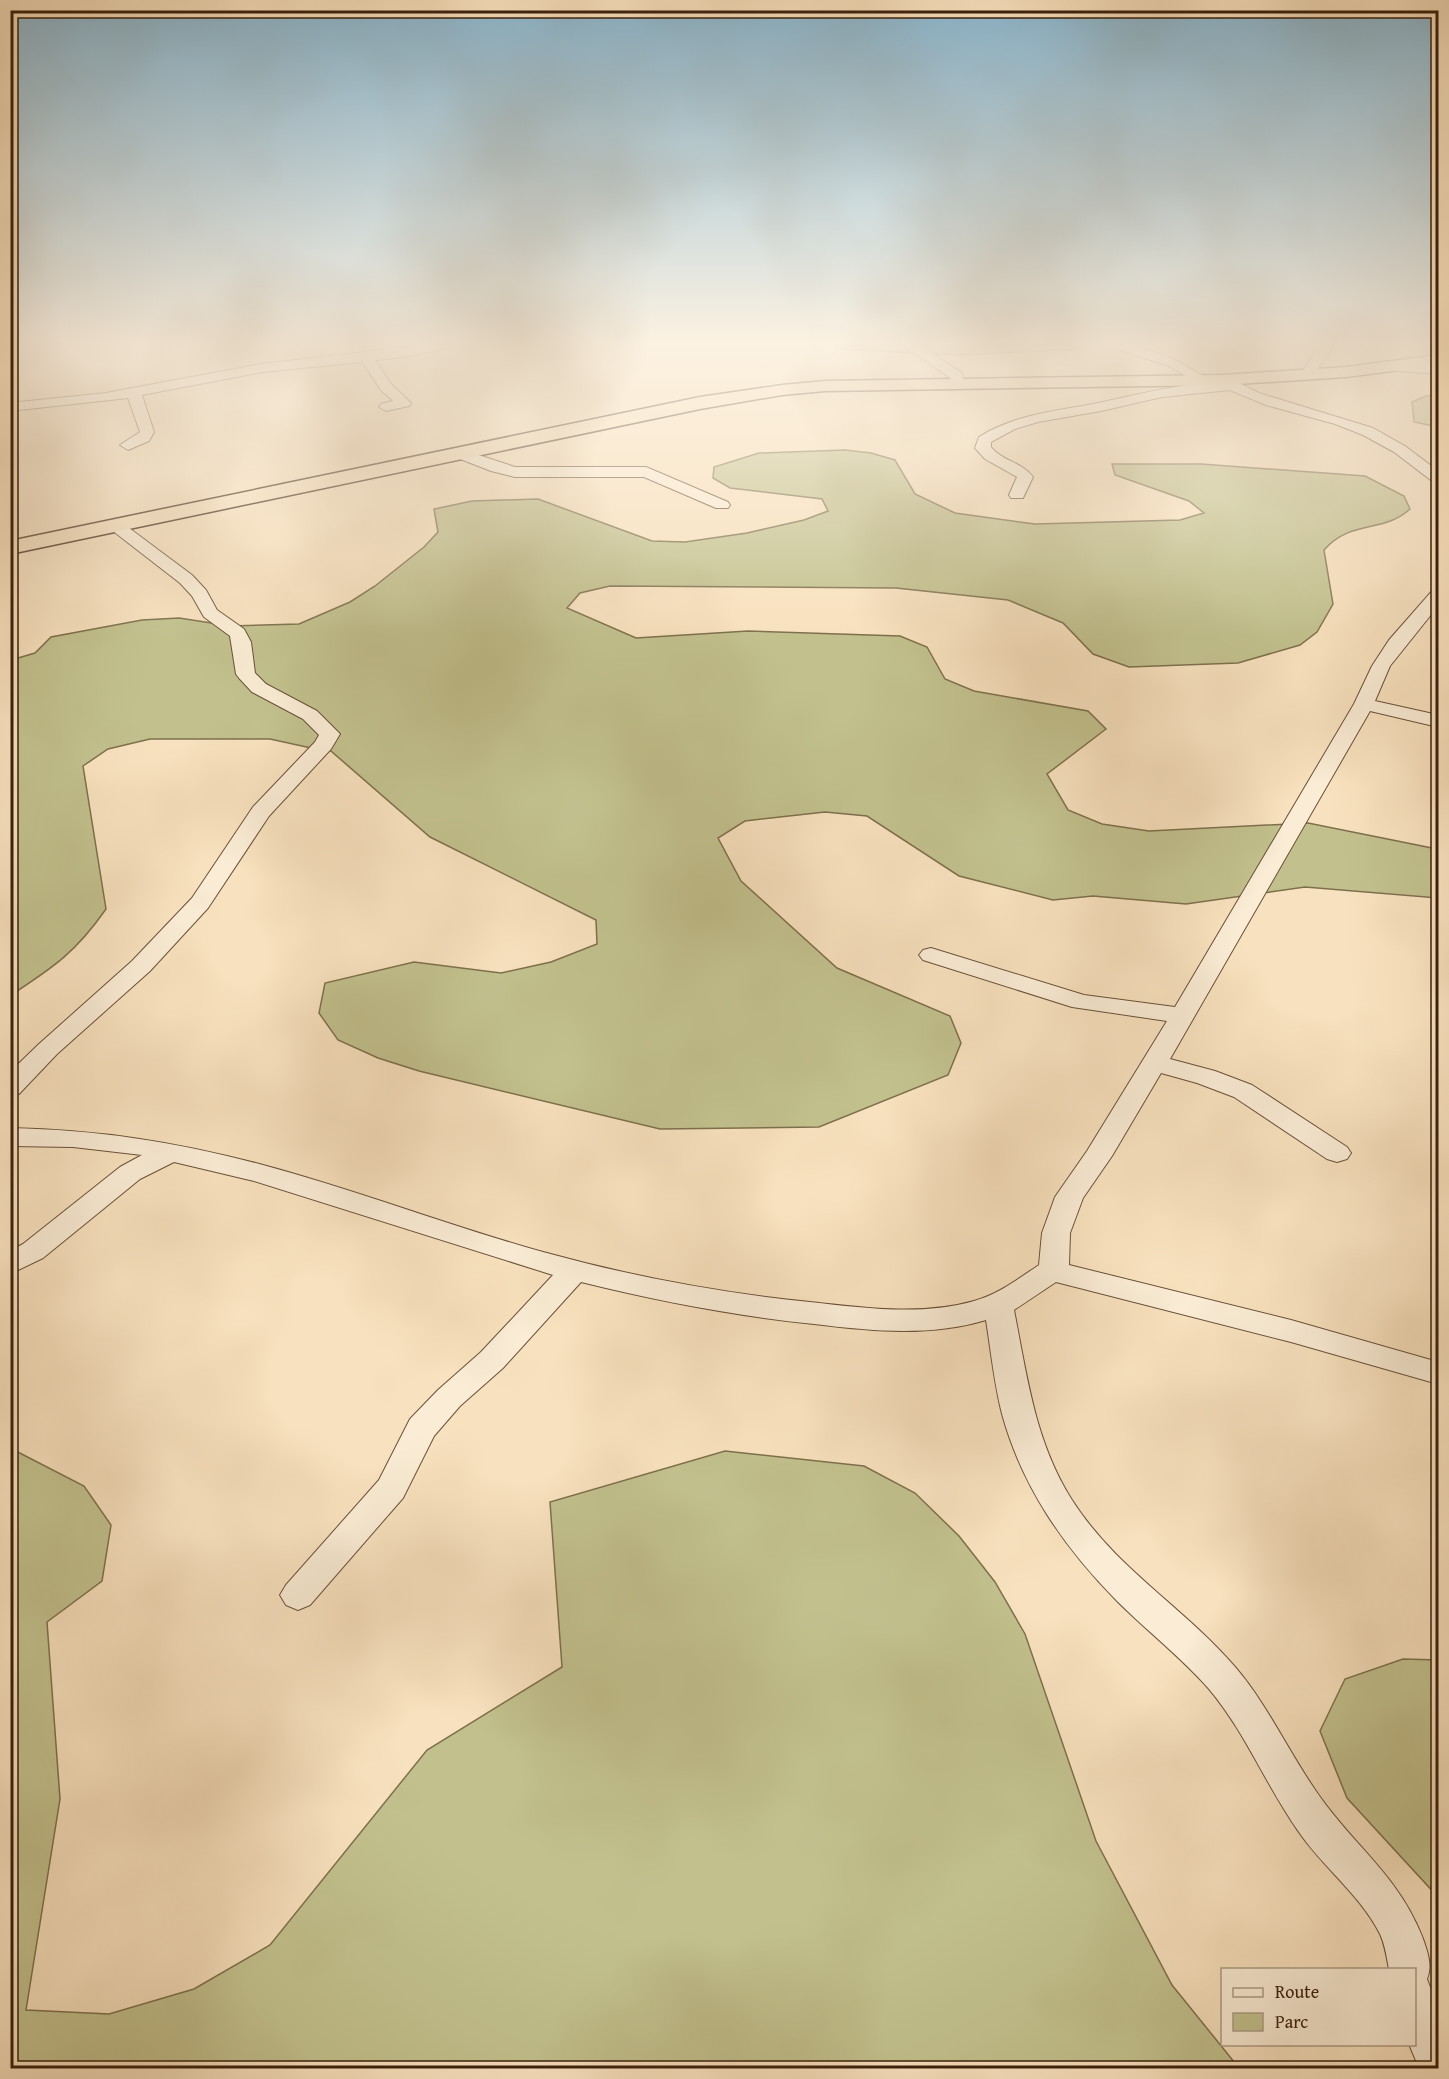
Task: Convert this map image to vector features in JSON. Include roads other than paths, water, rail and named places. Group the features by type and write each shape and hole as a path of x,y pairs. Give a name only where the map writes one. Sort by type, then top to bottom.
{"highway":[{"path":"10,548 516,442"}],"street":[{"path":"128,445 135,442"},
{"path":"984,442 983,448 990,456 1022,472 1025,477 1017,495"},
{"path":"1388,442 1438,478"},
{"path":"460,454 496,468 515,472 646,472 722,505"},
{"path":"1420,463 1438,461"},
{"path":"10,1088 48,1049 141,966 200,903 261,812 324,745 330,734 309,715 259,688 246,674 242,642 238,633 210,613 200,594 186,579 115,525"},
{"path":"10,1137 55,1135 101,1139 171,1152 361,1203 503,1251 629,1285 763,1308 887,1322 948,1317 998,1305 1052,1271 1056,1260 1056,1233 1069,1197 1098,1156 1183,1016 1326,765 1364,704 1381,666 1396,644 1438,595"},
{"path":"1364,704 1438,721"},
{"path":"931,955 1082,1002 1183,1016"},
{"path":"1154,1063 1206,1077 1243,1091 1337,1153"},
{"path":"10,1264 33,1251 130,1173 171,1152"},
{"path":"298,1595 391,1489 421,1428 449,1398 492,1360 574,1270"},
{"path":"1052,1271 1291,1331 1438,1372"},
{"path":"998,1305 1018,1413 1041,1472 1067,1521 1118,1579 1223,1679 1257,1726 1295,1796 1330,1842 1372,1886 1391,1911 1407,1946 1410,1968"},
{"path":"1416,2005 1419,2019 1438,2061"}]}
